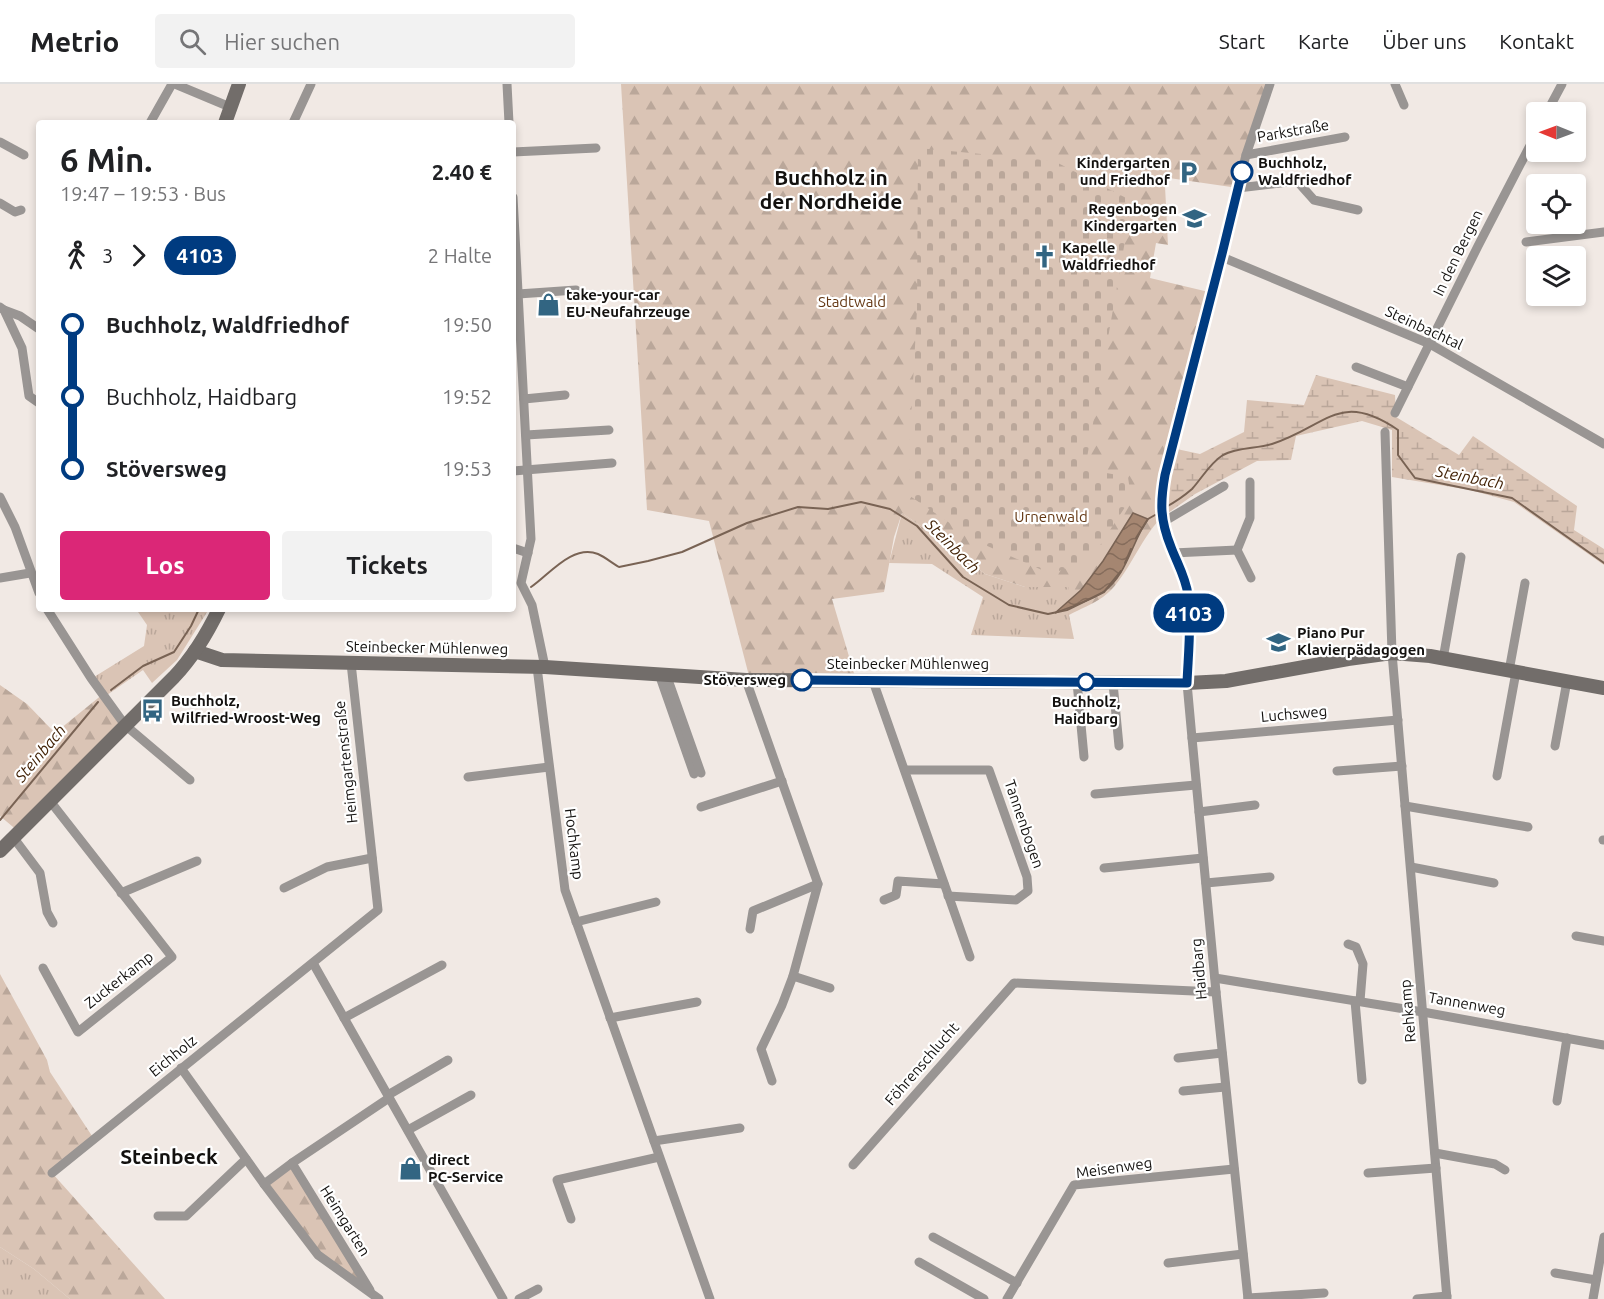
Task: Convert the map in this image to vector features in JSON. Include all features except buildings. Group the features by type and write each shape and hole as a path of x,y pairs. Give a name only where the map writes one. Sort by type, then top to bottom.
{"street":[{"path":"152,120 173,84 230,107"},
{"path":"226,120 239,84"},
{"path":"296,120 311,84"},
{"path":"507,84 509,120"},
{"name":"Parkstraße","path":"1187,683 1189,597 1186,582 1163,522 1160,501 1246,155 1270,84"},
{"path":"1395,84 1404,105"},
{"path":"1552,102 1562,84"},
{"name":"Parkstraße","path":"1246,155 1345,137"},
{"path":"0,142 24,155"},
{"path":"516,152 596,148"},
{"name":"In den Bergen","path":"1395,414 1526,153"},
{"path":"1238,188 1297,181 1314,200 1358,210"},
{"path":"0,203 15,212 21,210"},
{"path":"1526,242 1604,232"},
{"name":"Hochkamp","path":"516,255 531,539 521,583 532,605 541,667 549,767 565,890 710,1299"},
{"name":"Steinbachtal","path":"1222,257 1430,344 1604,444"},
{"path":"518,294 576,290"},
{"path":"2,309 20,316 36,327"},
{"path":"2,309 22,348 29,396 36,401"},
{"path":"1356,367 1408,387"},
{"path":"524,399 565,395"},
{"path":"526,435 609,429"},
{"path":"1385,432 1392,653"},
{"path":"516,471 612,463"},
{"path":"1250,482 1250,518 1237,550 1251,578"},
{"path":"1163,522 1224,486"},
{"path":"0,497 15,526 36,586"},
{"path":"516,549 528,553"},
{"path":"1173,552 1237,550"},
{"path":"1443,659 1461,557"},
{"path":"0,578 30,573"},
{"path":"1497,776 1525,583"},
{"path":"49,612 91,678 125,725 190,780"},
{"path":"0,851 174,677 195,651 218,612"},
{"name":"Steinbecker Mühlenweg","path":"195,651 222,660 541,667 746,680 1113,683 1226,681 1392,653 1443,659 1604,688"},
{"name":"Rehkamp","path":"1392,653 1447,1298 1417,1299"},
{"name":"Heimgartenstraße","path":"313,963 378,910 351,663"},
{"path":"663,674 697,773"},
{"path":"746,680 818,884 793,976 761,1049 772,1081"},
{"path":"873,681 970,957"},
{"path":"1555,746 1567,681"},
{"path":"1077,682 1084,757"},
{"path":"1113,683 1119,746"},
{"name":"Haidbarg","path":"1187,683 1225,1087 1248,1298 1324,1293"},
{"name":"Luchsweg","path":"1192,738 1398,720"},
{"path":"1337,771 1402,766"},
{"path":"468,777 549,767"},
{"name":"Tannenbogen","path":"904,770 989,770 1027,877 1028,891 1016,900 948,896"},
{"path":"701,807 782,782"},
{"path":"1095,794 1196,785"},
{"name":"Zuckerkamp","path":"43,968 78,1032 172,957 50,801"},
{"path":"1199,812 1256,805"},
{"path":"1406,806 1528,827"},
{"path":"13,837 40,873 47,912 52,923"},
{"path":"284,888 327,867 372,858"},
{"path":"1104,868 1203,858"},
{"path":"121,892 197,861"},
{"path":"1411,867 1494,883"},
{"path":"1206,883 1270,877"},
{"path":"884,900 896,895 898,881 944,884"},
{"path":"750,929 753,911 818,884"},
{"path":"576,922 656,902"},
{"path":"1576,936 1604,941"},
{"path":"1348,944 1356,947 1363,964 1358,1001 1362,1080"},
{"path":"313,963 503,1299"},
{"name":"Eichholz","path":"52,1173 313,963"},
{"path":"344,1018 442,966"},
{"path":"793,976 830,988"},
{"name":"Tannenweg","path":"1215,978 1604,1045"},
{"name":"Föhrenschlucht","path":"853,1165 1014,983 1216,992"},
{"path":"610,1018 697,1002"},
{"path":"1557,1101 1567,1038"},
{"path":"1178,1058 1222,1053"},
{"path":"264,1184 388,1096 448,1060"},
{"name":"Heimgarten","path":"182,1068 264,1184 318,1255 376,1297"},
{"path":"1183,1091 1225,1087"},
{"path":"408,1131 471,1095"},
{"path":"654,1141 740,1128"},
{"path":"1435,1153 1495,1164 1505,1170"},
{"path":"571,1219 557,1180 660,1156"},
{"path":"158,1216 186,1216 246,1159"},
{"name":"Heimgarten","path":"291,1163 376,1297"},
{"path":"1368,1173 1436,1168"},
{"name":"Meisenweg","path":"1007,1299 1074,1185 1234,1169"},
{"path":"933,1237 1017,1283"},
{"path":"1593,1299 1603,1254 1604,1237"},
{"path":"1168,1263 1243,1254"},
{"path":"919,1262 984,1299"},
{"path":"1555,1273 1596,1280"},
{"path":"519,1299 538,1288"}],"green space":[{"name":"Stadtwald","path":"621,84 1270,84 1238,188 1169,178 1165,186 1168,245 1156,243 1150,278 1213,293 1161,518 1111,590 1099,600 1069,615 1069,587 1025,587 985,574 902,513 894,537 884,592 832,599 856,680 749,676 709,521 647,510"},
{"name":"Urnenwald","path":"918,148 1054,161 1132,201 1085,469 1128,477 1131,498 1091,559 1051,574 976,541 910,496 910,437 917,310"},
{"path":"1316,375 1395,395 1396,417 1459,455 1473,436 1577,506 1574,530 1604,549 1604,565 1514,502 1470,490 1392,477 1392,430 1362,421 1296,436 1291,460 1257,461 1195,494 1161,518 1172,448 1200,454 1244,432 1247,400 1304,405"},
{"path":"902,513 985,574 1025,587 1069,586 1069,615 1074,639 971,635 983,597 932,564 889,563"},
{"path":"138,612 207,612 177,660 152,683 143,670 107,695 94,677 144,646 147,625"},
{"path":"0,685 27,704 55,733 103,694 125,725 19,832 0,816"},
{"path":"0,974 47,1060 50,1072 94,1139 52,1173 165,1299 70,1299 34,1269 0,1247"},
{"path":"292,1163 373,1294 318,1255 264,1184"},
{"path":"0,1247 34,1269 70,1299 0,1299"}],"water":[{"path":"1133,513 1148,519 1118,577 1098,595 1055,613 1081,590 1103,561"}],"waterway":[{"name":"Steinbach","path":"1166,507 1192,489 1210,466 1223,455 1272,444 1334,415 1347,412 1361,413 1378,418 1398,430 1398,455 1415,478 1512,498 1604,563"},
{"name":"Steinbach","path":"531,587 562,562 579,553 598,554 619,567 682,552 747,523 798,507 828,509 861,502 890,509 917,526 963,577 1009,605 1048,614 1067,610 1104,592 1121,571"},
{"name":"Steinbach","path":"1136,538 1148,519 1155,515"},
{"name":"Steinbach","path":"1125,563 1131,549"},
{"name":"Steinbach","path":"111,690 143,666 174,652 198,612"},
{"name":"Steinbach","path":"0,820 98,702"}],"bus line":[{"name":"4103","path":"802,680 1187,683 1189,597 1186,582 1161,518 1160,501 1242,172"}],"place":[{"name":"Kindergarten und Friedhof","path":"1188,172"},
{"name":"Buchholz, Waldfriedhof","path":"1242,172"},
{"name":"Regenbogen Kindergarten","path":"1195,218"},
{"name":"Kapelle Waldfriedhof","path":"1044,257"},
{"name":"take-your-car EU-Neufahrzeuge","path":"548,304"},
{"name":"Piano Pur Klavierpädagogen","path":"1279,642"},
{"name":"Stöversweg","path":"802,680"},
{"name":"Buchholz, Haidbarg","path":"1086,682"},
{"name":"Buchholz, Wilfried-Wroost-Weg","path":"153,710"},
{"name":"direct PC-Service","path":"410,1169"}],"district":[{"name":"Buchholz in der Nordheide","path":"831,190"},
{"name":"Steinbeck","path":"169,1157"}]}
